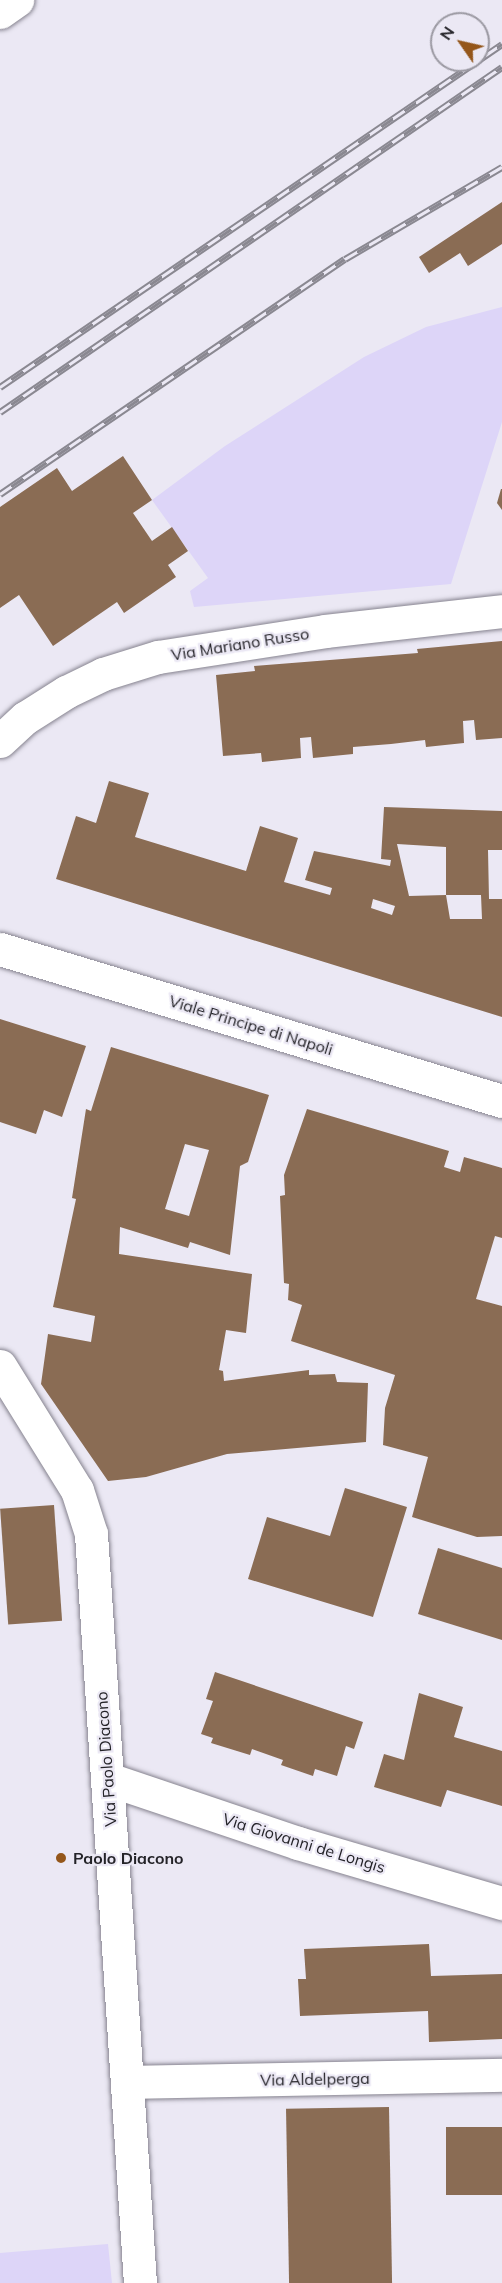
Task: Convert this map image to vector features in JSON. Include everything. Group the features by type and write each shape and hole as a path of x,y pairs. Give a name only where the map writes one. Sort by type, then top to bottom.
{"street":[{"path":"0,12 17,0"},
{"name":"Via Mariano Russo","path":"0,741 25,718 66,692 103,674 158,657 325,631 502,611"},
{"name":"Viale Principe di Napoli","path":"0,948 502,1101"},
{"name":"Via Paolo Diacono","path":"0,1365 77,1491 91,1534 140,2283"},
{"name":"Via Giovanni de Longis","path":"108,1779 298,1843 502,1903"},
{"name":"Via Aldelperga","path":"128,2082 502,2075"}],"shaded area":[{"path":"502,307 502,422 451,584 194,607 190,591 208,578 152,500 225,446 364,357 426,327"},
{"path":"108,2244 112,2283 0,2283 0,2253"}],"building":[{"path":"502,202 502,244 468,266 460,253 429,273 419,257"},
{"path":"123,456 152,500 133,513 152,541 172,527 188,551 168,565 176,577 124,613 117,602 53,646 19,595 0,608 0,507 57,468 72,491"},
{"path":"502,489 502,510 497,503"},
{"path":"502,641 502,738 476,740 474,720 463,721 464,743 426,747 425,740 353,747 353,754 313,758 311,737 300,738 301,758 262,762 261,753 223,756 216,675 255,671 254,666 418,653 417,649"},
{"path":"109,781 149,793 135,837 246,871 260,826 298,838 284,882 330,895 332,888 305,880 314,851 390,866 391,860 381,859 384,807 502,811 502,850 488,850 489,899 502,899 502,1017 56,879 76,816 96,823","holes":["397,844 446,847 446,895 409,896","446,895 481,895 482,919 450,919","373,899 395,906 392,915 371,908"]},
{"path":"0,1019 86,1046 62,1117 44,1110 36,1134 0,1122"},
{"path":"111,1047 269,1095 248,1162 240,1166 230,1255 190,1242 188,1248 120,1227 119,1254 252,1274 246,1333 226,1330 219,1370 223,1371 224,1381 309,1370 309,1375 335,1374 337,1382 368,1383 366,1442 227,1454 146,1477 108,1481 41,1384 48,1334 91,1342 95,1316 53,1307 76,1199 72,1198 86,1109 91,1111","holes":["185,1144 209,1150 189,1216 165,1209"]},
{"path":"307,1109 449,1151 444,1167 460,1172 464,1157 502,1168 502,1238 495,1236 476,1299 502,1306 502,1536 477,1537 412,1517 428,1457 383,1445 385,1408 395,1375 291,1341 302,1305 288,1300 289,1284 284,1283 280,1196 285,1195 284,1175"},
{"path":"345,1488 407,1507 373,1617 248,1579 267,1517 330,1536"},
{"path":"54,1505 62,1621 8,1624 0,1509"},
{"path":"438,1548 502,1568 502,1640 418,1614"},
{"path":"215,1672 363,1722 354,1749 346,1746 337,1776 315,1769 313,1776 281,1765 283,1760 252,1749 250,1755 211,1743 213,1738 201,1734 213,1701 206,1699"},
{"path":"419,1693 463,1707 454,1737 502,1751 502,1806 447,1790 441,1807 374,1787 384,1754 404,1760"},
{"path":"429,1944 431,1976 502,1974 502,2039 429,2042 428,2011 300,2016 298,1979 306,1979 304,1949"},
{"path":"389,2107 392,2283 289,2283 286,2109"},
{"path":"446,2127 502,2127 502,2195 446,2195"}],"railway":[{"path":"0,387 502,44"},
{"path":"0,412 502,67"},
{"path":"0,494 345,259 502,167"}],"place":[{"name":"Paolo Diacono","path":"61,1858"}]}
